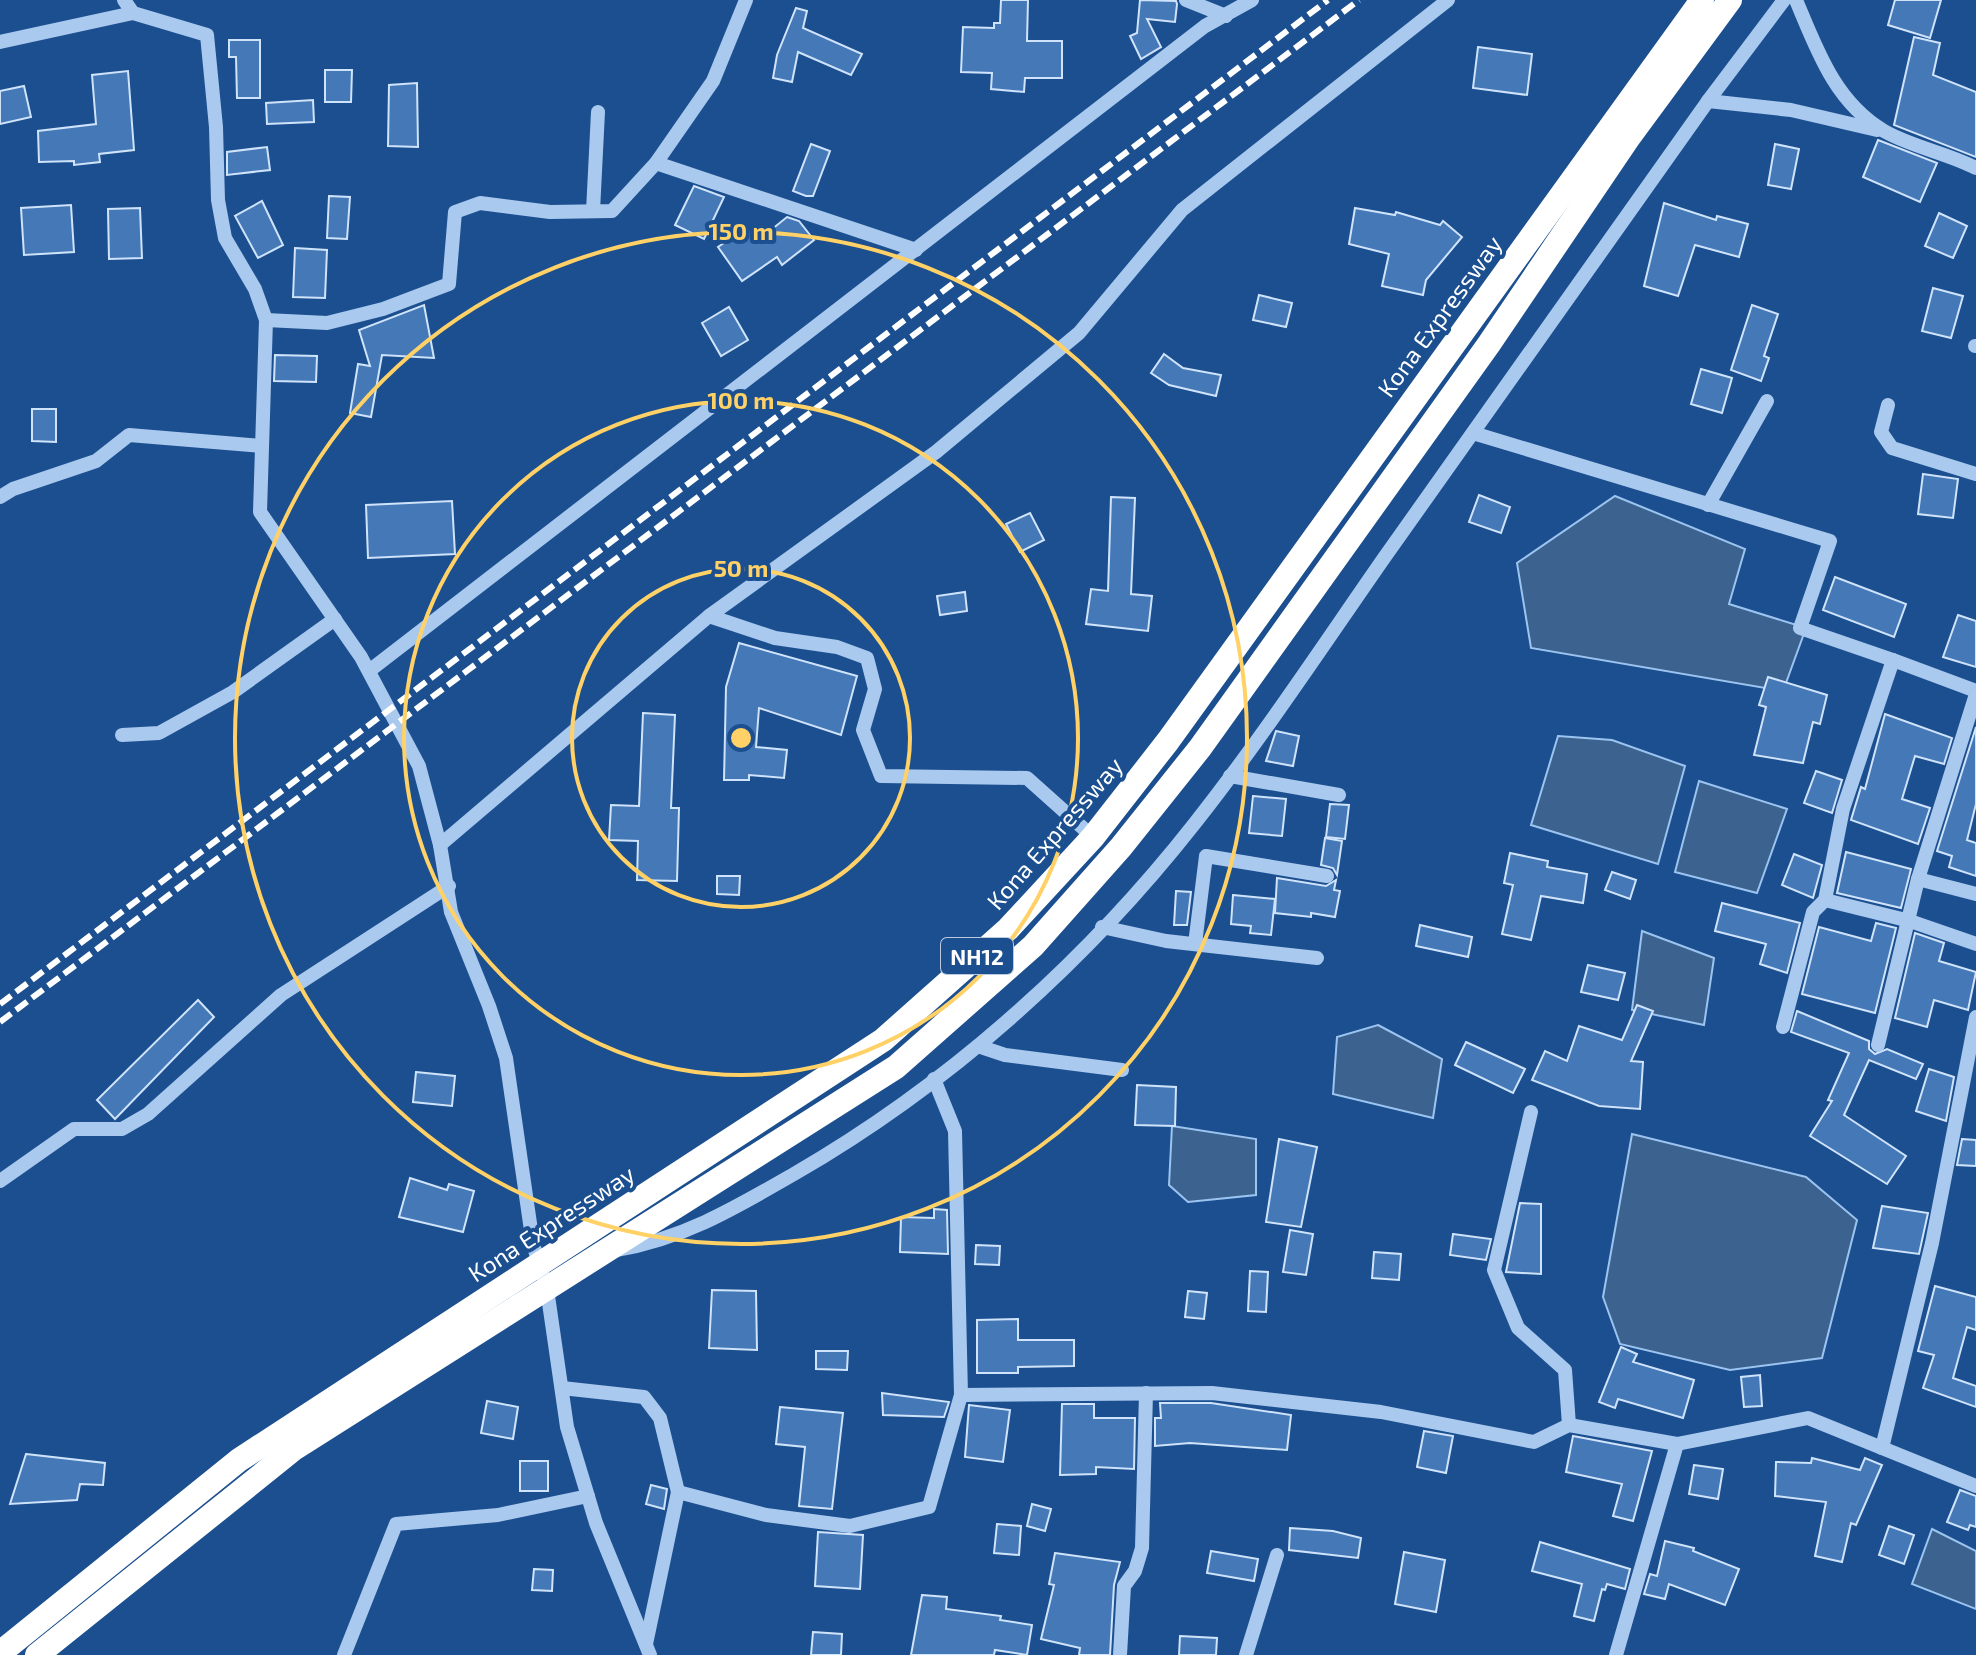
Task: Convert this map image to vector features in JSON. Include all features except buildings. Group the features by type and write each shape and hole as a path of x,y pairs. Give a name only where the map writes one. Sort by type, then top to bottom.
{"highway":[{"name":"Kona Expressway","path":"0,1653 239,1460 883,1040 1008,929 1093,837 1168,741 1702,0"},
{"name":"NH12","path":"41,1655 295,1448 896,1067 1043,935 1121,847 1200,748 1489,344 1627,140 1730,0"}],"street":[{"path":"124,0 133,13"},
{"path":"266,320 327,323 383,309 449,284 455,212 480,203 550,212 612,211 656,163 713,81 746,0"},
{"path":"1186,0 1226,16"},
{"path":"369,671 1205,26 1252,0"},
{"path":"440,845 709,616 936,452 1079,333 1182,210 1448,0"},
{"path":"603,1253 661,1243 731,1210 839,1147 978,1046 1046,988 1194,824 1230,776 1708,101 1784,0"},
{"path":"1796,0 1818,54 1845,101 1884,131"},
{"path":"0,42 133,13 207,35 216,127 218,200 225,238 255,289 266,320 260,512 369,671 419,766 449,886 451,912 489,1006 506,1058 538,1266 547,1289 567,1427 588,1496 648,1650"},
{"path":"1708,101 1791,110 1884,131 1976,168"},
{"path":"593,211 598,112"},
{"path":"656,163 916,250"},
{"path":"1708,505 1767,401"},
{"path":"1888,405 1881,432 1892,448 1976,474"},
{"path":"1473,433 1830,541 1800,628 1976,693 1918,879 1878,1045"},
{"path":"0,497 13,489 96,461 129,435 261,446"},
{"path":"709,616 775,638 837,647 867,658 875,689 863,730 881,776 1027,778 1093,837"},
{"path":"122,735 159,733 233,692 335,619"},
{"path":"1783,1027 1813,912 1825,900 1843,809 1893,660"},
{"path":"1230,776 1339,795"},
{"path":"1195,944 1206,856 1327,876"},
{"path":"1918,879 1976,894"},
{"path":"0,1181 74,1129 122,1129 148,1114 281,995 449,886"},
{"path":"1825,900 1910,921 1976,944"},
{"path":"1102,927 1195,944 1317,958"},
{"path":"1882,1448 1932,1243 1976,1017"},
{"path":"978,1046 1005,1055 1122,1070"},
{"path":"678,1492 766,1515 850,1526 929,1507 961,1395 955,1131 934,1079"},
{"path":"1531,1112 1494,1270 1518,1328 1565,1370 1569,1425"},
{"path":"562,1388 644,1397 660,1418 678,1492 648,1650"},
{"path":"1120,1655 1124,1586 1135,1571 1142,1548 1146,1393"},
{"path":"961,1395 1212,1393 1381,1412 1534,1442 1569,1425 1677,1444 1808,1418 1976,1486"},
{"path":"1616,1655 1677,1444"},
{"path":"344,1655 396,1524 498,1515 588,1496"},
{"path":"1246,1655 1277,1555"}],"water":[{"path":"1615,496 1745,549 1729,604 1806,628 1783,691 1531,648 1517,563"},
{"path":"1558,736 1612,740 1685,766 1658,864 1531,825"},
{"path":"1699,781 1787,809 1757,893 1675,872"},
{"path":"1642,931 1714,958 1704,1025 1632,1010"},
{"path":"1378,1025 1442,1059 1433,1118 1333,1094 1337,1037"},
{"path":"1172,1126 1256,1139 1256,1195 1188,1202 1169,1185"},
{"path":"1632,1134 1806,1177 1857,1220 1822,1358 1730,1370 1620,1344 1603,1297"},
{"path":"1932,1529 1976,1551 1976,1609 1912,1584"}],"railway":[{"path":"0,1004 1328,0"},
{"path":"0,1022 1359,0"}]}
